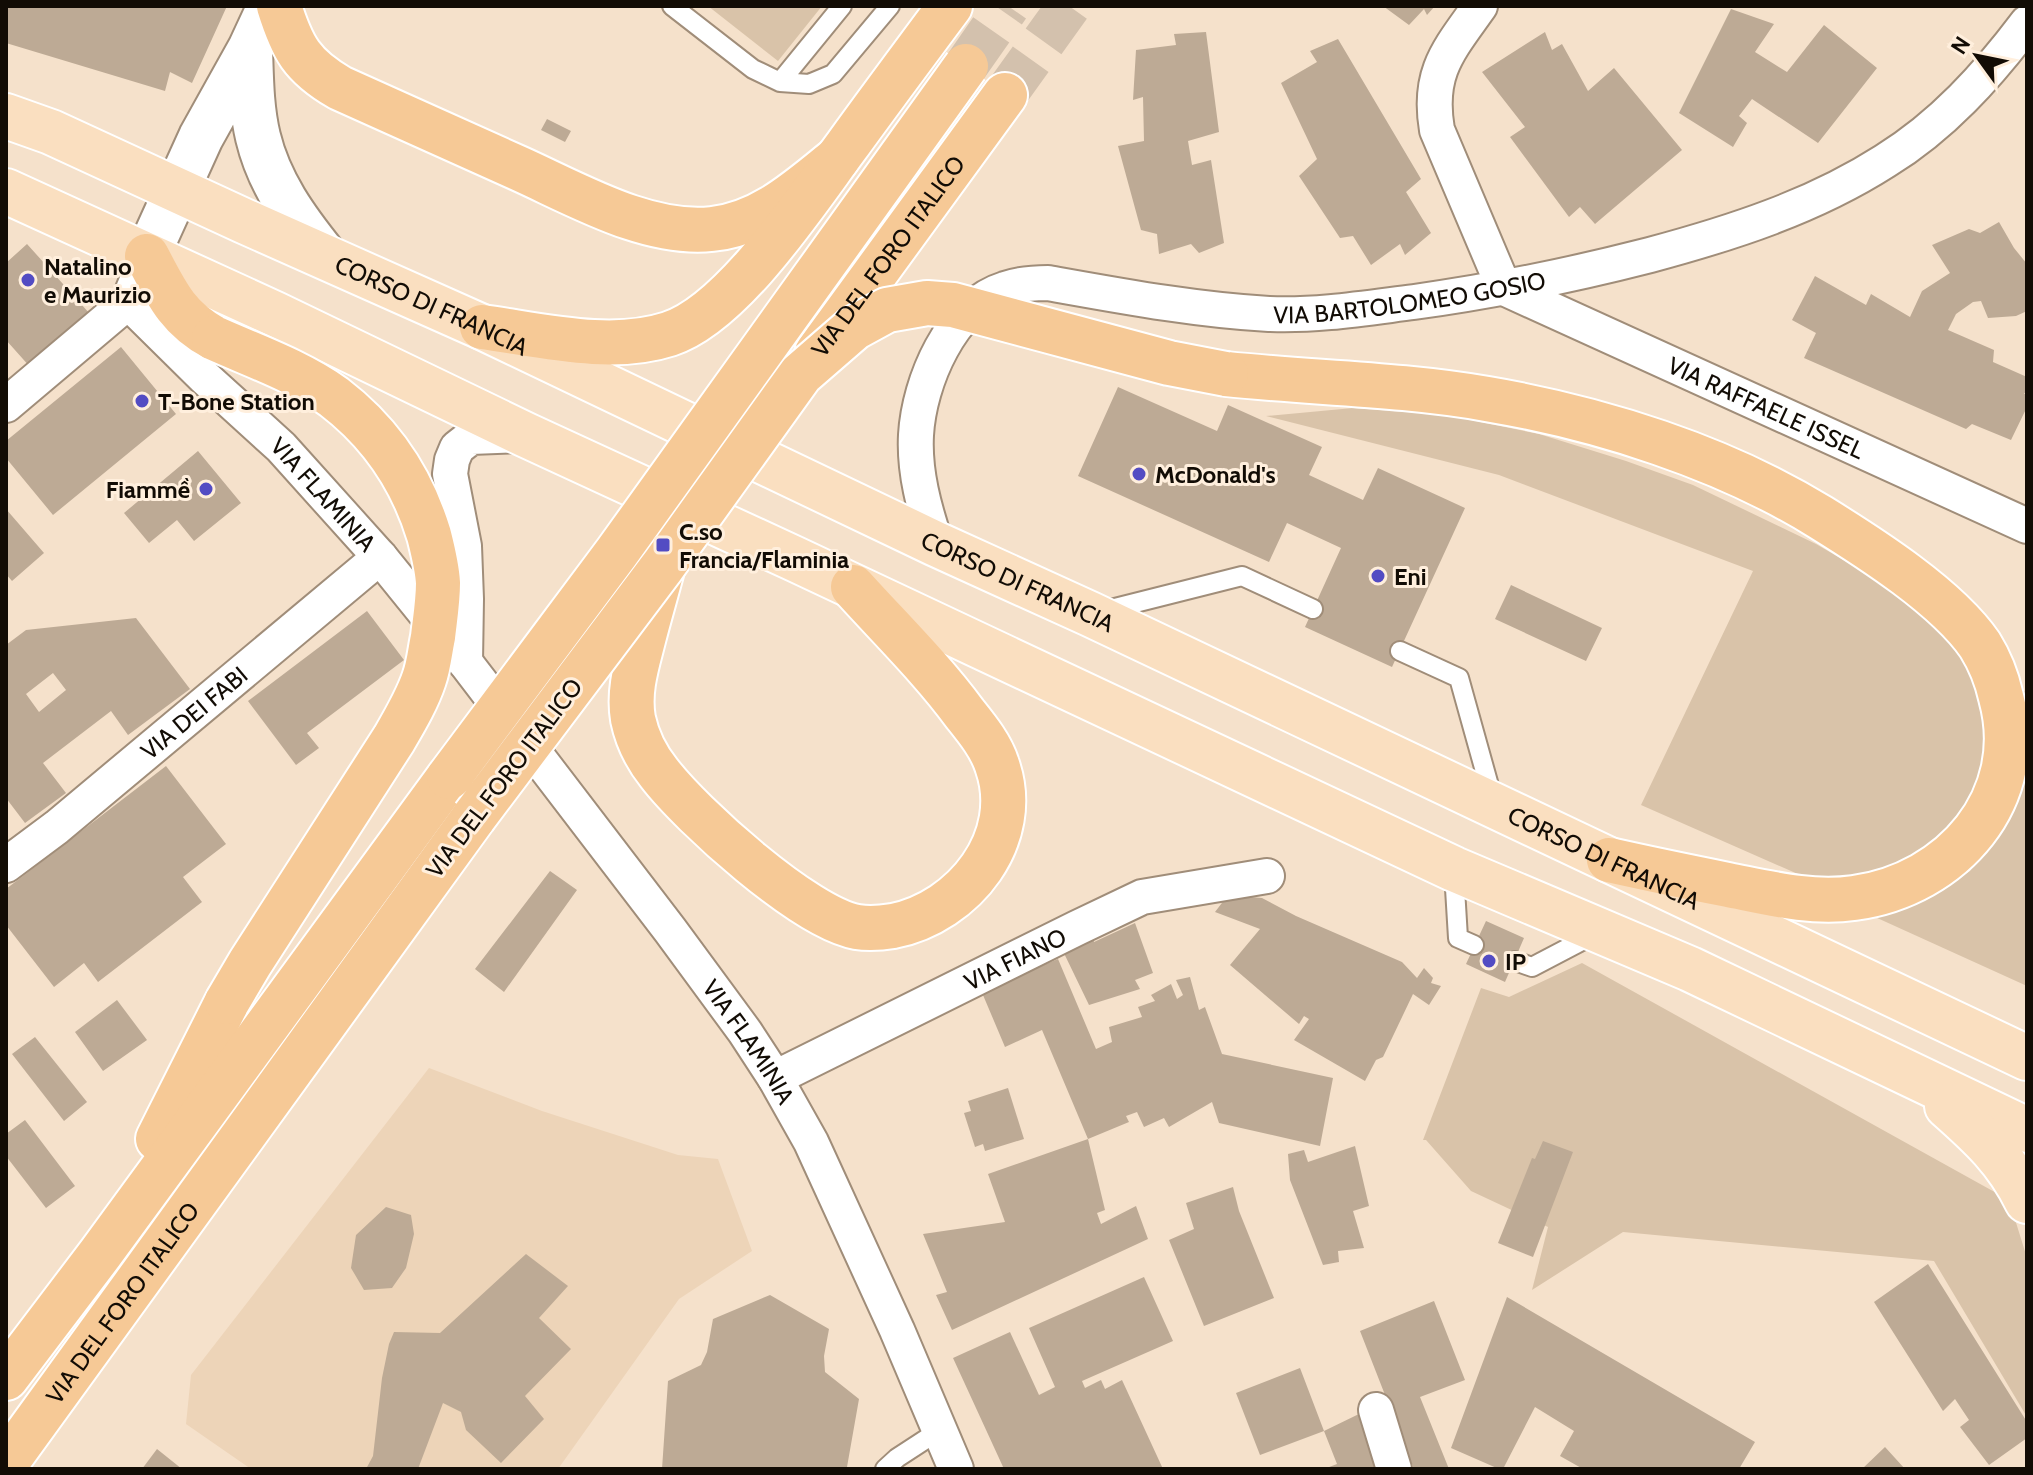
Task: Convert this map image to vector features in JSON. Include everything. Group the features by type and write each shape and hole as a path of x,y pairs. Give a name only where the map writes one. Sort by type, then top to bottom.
{"highway":[{"path":"279,6 299,55 318,75 340,88 613,210 650,223 684,230 735,225 788,200 837,159"},
{"path":"482,327 619,343 656,338 699,319 747,274 788,225 950,6"},
{"name":"VIA DEL FORO ITALICO","path":"6,1378 617,552 966,66"},
{"name":"VIA DEL FORO ITALICO","path":"6,1463 474,817 663,566 1005,95"},
{"path":"100,1254 227,1002 411,709 429,660 438,583 434,553 416,496 393,459 363,422 334,397 306,379 196,329 184,318 147,256"},
{"path":"801,374 839,340 870,318 887,310 927,303 953,305 1155,360 1226,374 1487,399 1589,422 1653,441 1736,474 1819,516 1922,587 1953,614 1981,647 1994,674 2004,707 2008,729 2006,756 1992,803 1979,824 1957,851 1929,873 1887,892 1821,901 1609,860"},
{"path":"663,566 632,683 631,703 637,734 658,771 699,815 773,880 837,921 861,928 881,928 919,919 956,896 975,877 991,853 1000,833 1004,805 998,765 988,745 951,695 853,587"}],"main road":[{"name":"CORSO DI FRANCIA","path":"8,113 482,327 936,544 2020,1051"},
{"path":"6,191 275,314 526,435 1454,869 1690,969 2027,1130"},
{"path":"1894,1066 1978,1134 2017,1179 2027,1201"}],"street":[{"path":"6,405 128,302 201,137 270,6"},
{"path":"1480,6 1441,64 1434,117 1504,288"},
{"name":"VIA BARTOLOMEO GOSIO","path":"936,544 924,506 917,466 916,434 920,402 929,374 953,330 978,305 1004,289 1048,283 1211,308 1301,314 1330,313 1504,288 1593,270 1755,223 1823,196 1888,160 1921,136 1978,84 2027,23"},
{"path":"250,49 254,114 266,165 278,191 325,256"},
{"name":"VIA RAFFAELE ISSEL","path":"1504,288 2027,526"},
{"name":"VIA FLAMINIA","path":"128,302 281,447 380,557 465,662 728,1008 775,1078 811,1142 956,1469"},
{"path":"465,662 464,546 450,474 453,456 471,437 526,435"},
{"name":"VIA DEI FABI","path":"6,865 69,817 380,557"},
{"name":"VIA FIANO","path":"775,1078 1142,897 1267,876"},
{"path":"1376,1410 1394,1469"}],"lane":[{"path":"672,6 753,69 780,82 809,84 833,74 890,6"},
{"path":"780,82 842,6"},
{"path":"1090,614 1242,576 1313,609"},
{"path":"1400,651 1459,678 1495,807"},
{"path":"1454,869 1458,938 1474,945"},
{"path":"1515,961 1532,967 1603,930"},
{"path":"885,1469 940,1430"}],"shaded area":[{"path":"708,6 822,6 778,61"},
{"path":"1353,408 1446,415 1539,434 1626,461 1693,485 1816,544 1885,584 1924,613 1960,652 1981,687 1987,759 1972,802 1935,852 1873,881 1816,882 1641,805 1753,571 1499,475 1266,416"},
{"path":"2027,689 2027,986 1875,917 1924,900 1970,871 2016,803 2023,692"},
{"path":"1582,963 2009,1200 2027,1258 2027,1417 1934,1261 1623,1232 1532,1290 1548,1227 1471,1191 1423,1140 1481,988 1509,997"},
{"path":"429,1068 542,1111 678,1155 718,1159 752,1251 679,1299 558,1469 251,1469 186,1424 191,1375"}],"building":[{"path":"6,6 227,6 192,83 170,72 165,91 6,43"},
{"path":"1383,6 1435,6 1427,15 1424,9 1409,25"},
{"path":"1731,9 1774,24 1755,52 1787,72 1824,25 1877,68 1818,143 1752,99 1739,116 1747,123 1733,147 1679,113"},
{"path":"1206,32 1219,132 1188,141 1192,165 1211,160 1224,243 1199,253 1191,244 1159,254 1157,234 1141,230 1118,146 1144,141 1143,97 1133,100 1136,50 1176,45 1174,34"},
{"path":"1545,32 1552,50 1562,44 1588,91 1614,68 1682,150 1595,224 1580,207 1569,217 1510,137 1525,127 1482,72"},
{"path":"1338,39 1421,179 1406,192 1431,233 1405,255 1400,244 1371,265 1353,236 1340,238 1299,176 1317,159 1281,83 1317,62 1310,51"},
{"path":"547,119 571,131 565,142 541,130"},
{"path":"1999,222 2027,264 2027,311 2016,316 1988,318 1981,301 1973,302 1956,314 1948,330 1994,350 1993,362 2027,377 2024,394 2027,394 2027,407 2011,440 1972,424 1966,429 1804,358 1816,333 1792,320 1815,276 1866,305 1871,294 1910,317 1922,291 1950,273 1932,245 1969,229 1980,233"},
{"path":"27,244 90,314 31,368 6,340 6,263"},
{"path":"121,347 176,414 53,515 6,458 6,441"},
{"path":"1118,387 1217,431 1228,405 1322,447 1309,475 1363,500 1378,468 1465,508 1392,667 1305,627 1341,548 1287,523 1269,562 1078,476"},
{"path":"198,451 241,503 194,541 177,520 149,543 124,513"},
{"path":"6,509 44,553 12,581 6,574"},
{"path":"1511,585 1602,628 1586,661 1495,619"},
{"path":"367,611 404,660 307,733 319,748 296,765 248,701"},
{"path":"136,618 190,689 128,735 111,711 43,763 66,793 25,823 6,798 6,645 26,630","holes":["53,673 66,690 39,712 26,694"]},
{"path":"166,766 226,844 183,877 202,902 98,982 84,963 54,987 6,925 6,889"},
{"path":"550,871 577,890 504,992 475,969"},
{"path":"1228,895 1262,898 1402,962 1417,978 1424,968 1433,978 1431,983 1441,986 1429,1005 1413,994 1383,1057 1376,1060 1365,1081 1294,1040 1309,1019 1304,1016 1299,1024 1230,965 1260,929 1215,912"},
{"path":"1486,921 1524,938 1505,982 1466,964"},
{"path":"1135,923 1153,973 1135,980 1140,989 1089,1005 1060,945 1092,928 1094,942"},
{"path":"1058,959 1096,1049 1112,1042 1109,1027 1142,1017 1138,1007 1155,1001 1151,995 1171,984 1177,999 1183,995 1176,980 1190,977 1199,1010 1205,1007 1222,1054 1333,1078 1320,1146 1219,1123 1212,1102 1169,1127 1164,1118 1144,1127 1137,1112 1126,1116 1129,1122 1088,1139 1042,1030 1005,1047 983,995"},
{"path":"117,1000 147,1040 103,1071 75,1032"},
{"path":"35,1037 87,1102 64,1121 12,1054"},
{"path":"1008,1088 1024,1139 985,1151 983,1144 975,1147 964,1113 971,1111 968,1101"},
{"path":"25,1120 75,1186 46,1208 6,1156 6,1134"},
{"path":"1088,1139 1105,1210 1097,1213 1101,1224 1136,1206 1148,1239 952,1330 936,1295 947,1292 923,1234 1005,1222 988,1174"},
{"path":"1543,1141 1573,1152 1533,1257 1498,1243 1532,1158 1535,1159"},
{"path":"1355,1146 1369,1206 1353,1211 1364,1248 1338,1251 1339,1262 1323,1265 1290,1180 1288,1154 1304,1150 1308,1162"},
{"path":"1233,1187 1239,1211 1274,1298 1204,1326 1169,1240 1194,1229 1186,1203"},
{"path":"386,1207 411,1215 414,1234 406,1268 392,1288 364,1290 351,1268 356,1235"},
{"path":"526,1254 568,1286 539,1318 571,1349 525,1396 544,1419 501,1463 466,1430 461,1412 443,1403 418,1469 366,1469 373,1456 382,1378 394,1332 440,1333"},
{"path":"1928,1264 2027,1422 2027,1438 1989,1465 1960,1427 1969,1420 1955,1399 1943,1411 1874,1302"},
{"path":"1144,1277 1173,1341 1082,1381 1085,1388 1101,1380 1105,1389 1122,1380 1163,1469 1004,1469 953,1358 1010,1332 1039,1395 1055,1387 1029,1328"},
{"path":"770,1295 829,1329 824,1356 825,1372 859,1399 847,1467 662,1469 668,1381 701,1365 707,1352 713,1319"},
{"path":"1507,1297 1755,1442 1739,1469 1583,1469 1560,1456 1574,1431 1535,1407 1503,1469 1451,1448"},
{"path":"1434,1301 1465,1380 1420,1397 1449,1469 1414,1469 1360,1331"},
{"path":"1300,1368 1324,1431 1260,1455 1236,1393"},
{"path":"1361,1413 1386,1469 1324,1469 1337,1464 1324,1431"},
{"path":"1885,1447 1905,1469 1862,1469"},
{"path":"157,1449 182,1469 142,1469"}],"tunnel":[{"path":"966,66 1008,6"},
{"path":"1005,95 1069,6"}],"place":[{"name":"Natalino e Maurizio","path":"28,280"},
{"name":"T-Bone Station","path":"142,401"},
{"name":"McDonald's","path":"1139,474"},
{"name":"Fiammề","path":"206,489"},
{"name":"C.so Francia/Flaminia","path":"663,545"},
{"name":"Eni","path":"1378,576"},
{"name":"IP","path":"1489,961"}]}
